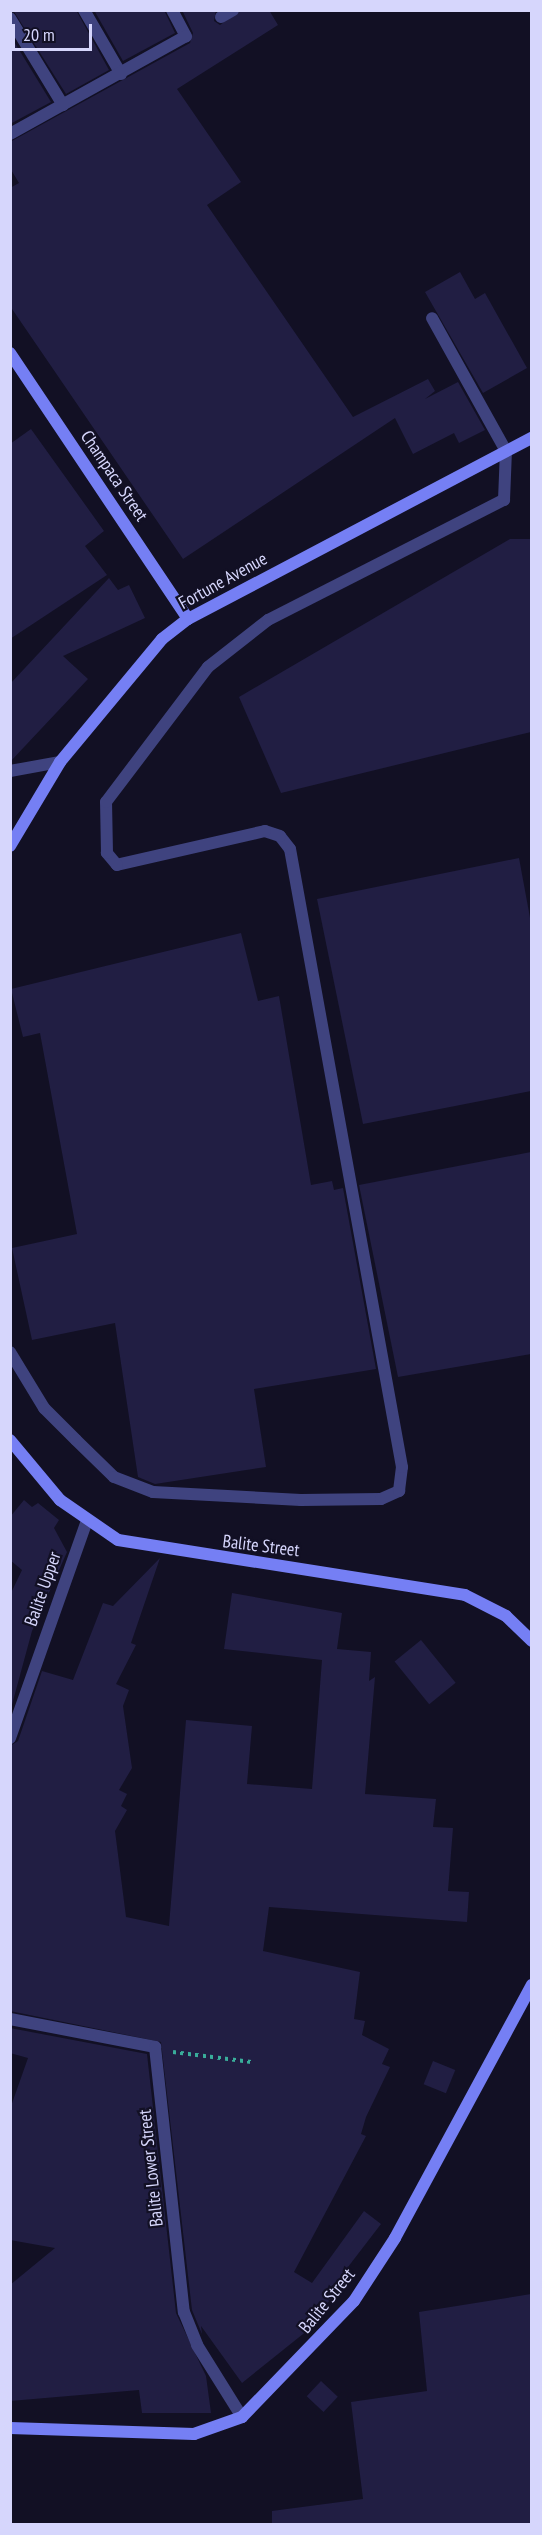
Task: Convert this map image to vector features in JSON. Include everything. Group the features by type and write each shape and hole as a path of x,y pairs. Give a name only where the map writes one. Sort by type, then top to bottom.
{"main road":[{"name":"Champaca Street","path":"10,354 188,619"},
{"name":"Fortune Avenue","path":"10,846 60,762 139,661 188,619 531,438"},
{"name":"Balite Street","path":"10,1440 60,1500 118,1540 173,1553 413,1583 465,1595 506,1616 531,1641"},
{"name":"Balite Street","path":"10,2428 194,2434 242,2417 354,2301 395,2238 531,1985"}],"street":[{"path":"84,10 122,74"},
{"path":"10,134 122,74 186,36 172,10"},
{"path":"221,17 233,10"},
{"path":"10,18 63,105"},
{"path":"10,1352 44,1408 83,1447 114,1477 153,1492 301,1500 381,1499 399,1491 402,1467 290,849 280,836 265,831 117,865 107,853 106,802 208,667 268,620 504,500 506,451 432,318"},
{"path":"10,771 60,762"},
{"name":"Balite Upper","path":"10,1738 87,1520"},
{"path":"10,2019 155,2047"},
{"name":"Balite Lower Street","path":"155,2047 184,2312 197,2345 242,2417"}],"path":[{"path":"155,2047 251,2062"}],"building":[{"path":"13,10 76,10 109,70 66,94"},
{"path":"94,10 164,10 175,33 123,61"},
{"path":"182,10 216,10 214,21 220,25 241,10 269,10 278,25 177,89 241,182 207,205 353,417 428,379 435,391 425,399 458,382 485,430 459,443 454,433 413,454 395,418 183,559 10,306 10,188 19,183 10,168 10,142 190,43 193,33"},
{"path":"10,35 51,102 10,124"},
{"path":"460,272 475,299 485,293 527,368 483,393 425,292"},
{"path":"31,429 104,531 85,546 107,575 10,639 10,444"},
{"path":"510,539 531,539 531,732 281,793 239,697"},
{"path":"109,578 118,590 129,585 145,618 63,656 88,679 10,762 10,684"},
{"path":"519,858 531,923 531,1091 363,1124 317,899"},
{"path":"241,933 258,1001 279,996 311,1185 332,1181 334,1190 343,1188 376,1369 254,1389 266,1467 155,1484 138,1477 115,1323 32,1340 12,1248 77,1234 40,1033 23,1037 11,989"},
{"path":"531,1152 531,1354 398,1377 359,1185"},
{"path":"24,1500 32,1507 38,1503 59,1520 54,1528 67,1552 32,1631 10,1712 10,1595 22,1570 10,1560 10,1517"},
{"path":"160,1558 131,1643 136,1645 116,1684 129,1690 123,1706 132,1768 119,1790 127,1794 121,1806 127,1810 115,1831 126,1917 169,1926 186,1720 252,1726 247,1784 312,1789 322,1660 224,1649 232,1593 342,1613 337,1649 371,1652 369,1681 375,1677 365,1794 436,1799 433,1827 453,1828 448,1891 469,1892 467,1922 269,1907 263,1951 360,1972 354,2019 365,2021 362,2035 389,2049 382,2064 390,2067 366,2117 361,2134 366,2136 294,2272 312,2283 364,2211 381,2224 338,2280 344,2285 310,2322 313,2326 242,2383 201,2326 202,2334 192,2310 161,2042 10,2011 10,1746 18,1741 42,1671 73,1680 103,1603 113,1606"},
{"path":"421,1640 456,1683 429,1704 395,1661"},
{"path":"10,2028 147,2054 176,2313 206,2376 211,2413 142,2413 139,2390 10,2401 10,2285 55,2248 10,2240 10,2109 28,2058 10,2053"},
{"path":"433,2061 455,2070 446,2093 424,2084"},
{"path":"531,2294 531,2524 272,2524 272,2511 363,2499 351,2402 427,2391 419,2312"},
{"path":"321,2381 338,2397 323,2412 307,2396"}]}
